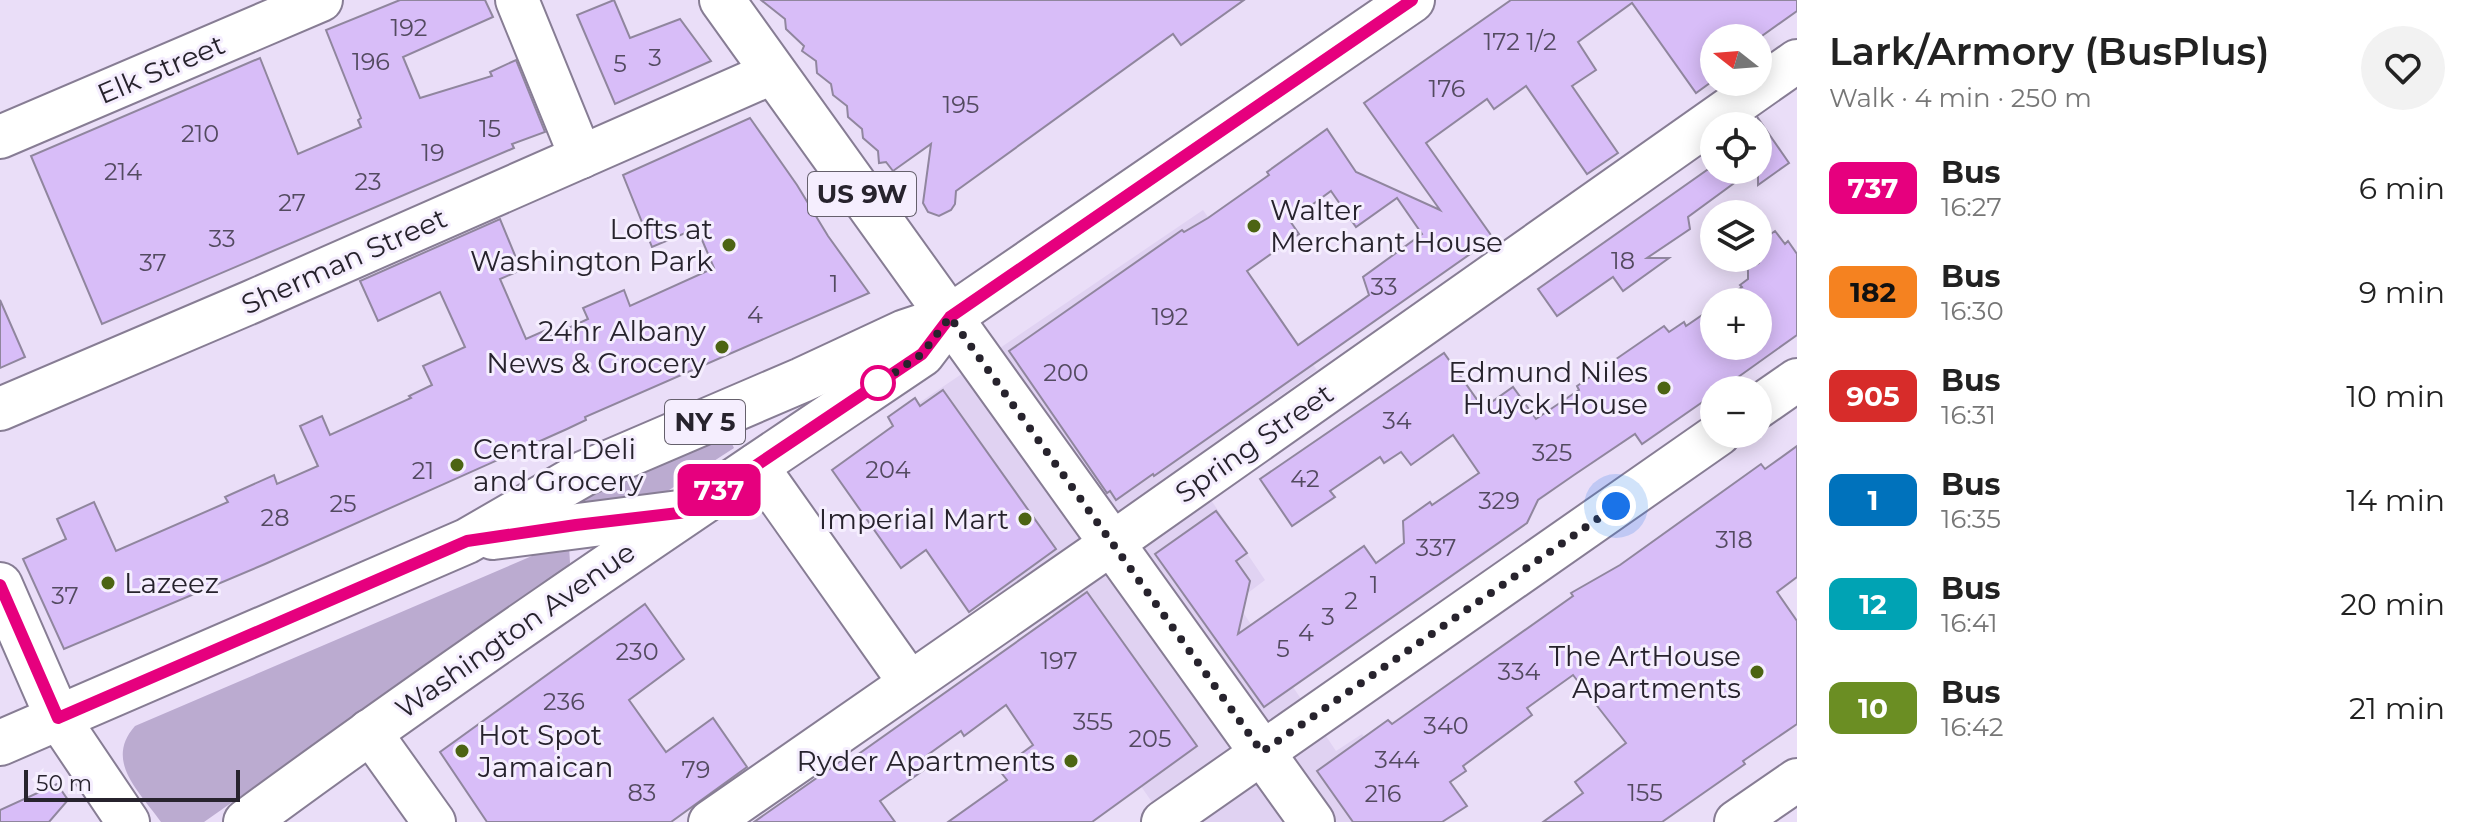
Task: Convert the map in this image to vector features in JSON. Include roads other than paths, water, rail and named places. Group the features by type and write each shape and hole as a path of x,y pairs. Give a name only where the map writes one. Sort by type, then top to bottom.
{"main road":[{"name":"US 9W","path":"722,0 1312,822"},
{"name":"Washington Avenue","path":"246,822 369,731 922,354 950,317 1412,0"},
{"name":"NY 5","path":"0,743 467,541 585,473 905,332 950,317"},
{"name":"NY 5","path":"467,541 687,512"},
{"path":"0,585 58,718"}],"street":[{"name":"Elk Street","path":"0,137 321,0"},
{"path":"517,0 581,157"},
{"name":"Spring Street","path":"710,822 902,671 1112,543 1797,61"},
{"name":"Sherman Street","path":"0,409 266,296 774,72"},
{"path":"1772,397 1797,380"},
{"path":"1163,822 1700,447"},
{"path":"756,465 902,671"},
{"path":"58,718 128,822"},
{"path":"369,731 434,822"},
{"path":"1736,822 1797,780"}],"place":[{"name":"Walter Merchant House","path":"1254,226"},
{"name":"Lofts at Washington Park","path":"729,245"},
{"name":"24hr Albany News & Grocery","path":"722,347"},
{"name":"Edmund Niles Huyck House","path":"1664,388"},
{"name":"Central Deli and Grocery","path":"457,465"},
{"name":"Imperial Mart","path":"1025,519"},
{"name":"Lazeez","path":"108,583"},
{"name":"The ArtHouse Apartments","path":"1757,672"},
{"name":"Hot Spot Jamaican","path":"462,751"},
{"name":"Ryder Apartments","path":"1071,761"}]}
